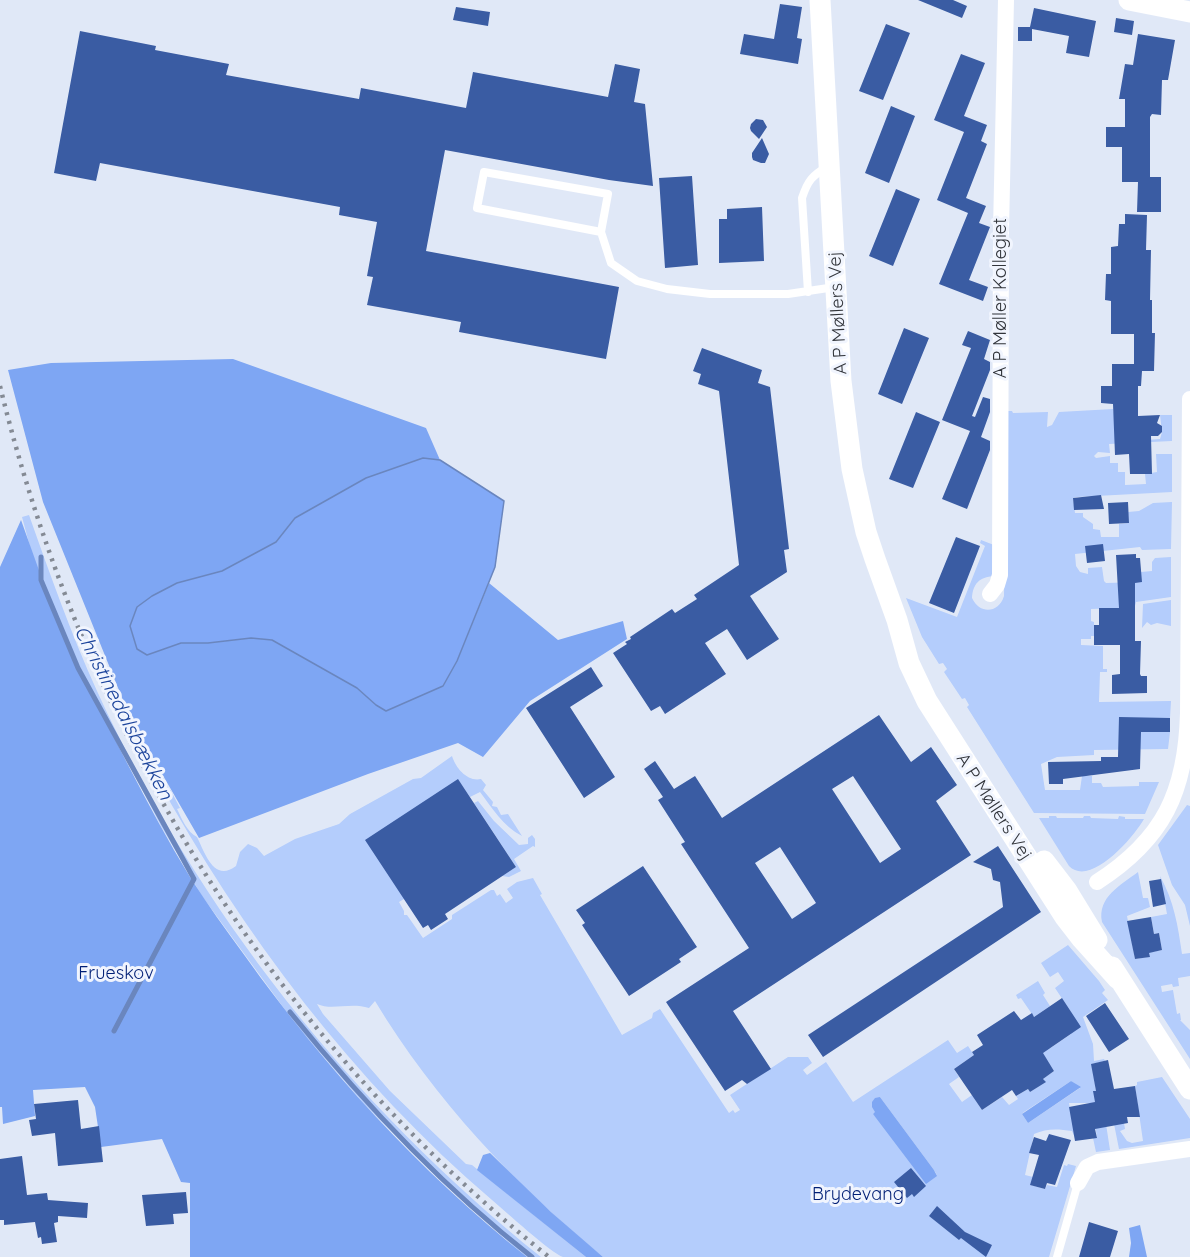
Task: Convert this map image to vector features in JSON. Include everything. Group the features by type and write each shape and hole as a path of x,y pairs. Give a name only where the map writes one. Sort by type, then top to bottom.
{"street":[{"name":"A P Møllers Vej","path":"820,0 831,165 841,381 852,469 866,532 912,671 932,709 1065,917 1118,979 1190,1089"},
{"name":"A P Møller Kollegiet","path":"990,594 997,585 1000,575 1001,241 1006,0"},
{"path":"1129,0 1190,12"},
{"path":"1097,882 1131,858 1152,834 1171,803 1185,759 1188,703 1190,399"},
{"path":"1078,1182 1087,1167 1098,1162 1190,1149"}],"lane":[{"path":"808,292 802,198 807,183 814,175 831,165"},
{"path":"602,232 477,208 484,172 608,195 602,232 611,262 637,281 667,289 711,294 788,294 836,287"},
{"path":"1057,1257 1078,1182"}],"green space":[{"path":"233,359 426,428 440,460 422,458 295,518 276,542 222,571 177,583 137,607 130,626 137,649 147,655 181,643 208,643 251,638 272,640 357,688 376,705 443,686 457,661 489,583 558,640 623,621 627,639 530,701 483,757 458,743 368,774 199,838 131,720 43,502 8,370 51,363"},
{"path":"1113,409 1119,442 1160,439 1162,432 1160,415 1172,415 1172,441 1109,444 1110,453 1098,452 1094,456 1096,458 1110,456 1110,463 1118,463 1118,472 1125,472 1125,485 1146,484 1145,474 1157,472 1156,454 1172,454 1172,492 1077,497 1073,498 1075,513 1083,513 1083,517 1093,524 1093,529 1100,530 1101,537 1119,537 1119,524 1129,523 1128,512 1139,511 1153,503 1172,502 1171,549 1142,550 1140,547 1075,554 1076,566 1080,572 1088,574 1088,568 1102,567 1106,583 1141,582 1141,572 1152,571 1152,562 1155,558 1171,557 1171,597 1136,602 1135,606 1121,605 1120,608 1091,609 1094,633 1104,634 1104,636 1081,639 1081,645 1103,646 1103,669 1107,669 1107,672 1100,672 1099,702 1171,701 1170,718 1152,732 1170,732 1168,749 1094,750 1094,755 1057,757 1041,764 1045,790 1080,790 1082,776 1092,776 1092,783 1101,783 1103,787 1139,786 1139,782 1159,782 1145,814 1034,813 967,707 969,705 965,698 962,699 944,672 947,669 943,663 939,664 922,637 906,598 957,617 985,546 980,543 981,540 994,545 994,576 978,582 972,598 980,607 989,610 1002,602 1004,596 1006,411 1013,413 1048,412 1047,427 1052,425 1059,412"},
{"path":"29,515 97,691 137,773 182,851 232,927 286,1000 344,1069 406,1136 472,1198 541,1257 527,1257 511,1244 441,1181 365,1105 297,1026 202,896 161,826 91,691 51,604 32,554 22,517"},
{"name":"Frueskov","path":"21,520 51,604 71,647 70,652 158,822 210,907 276,998 341,1078 411,1154 487,1224 527,1257 190,1257 190,1183 181,1182 162,1139 101,1147 95,1107 85,1087 33,1090 35,1116 3,1124 2,1107 0,1107 0,567"},
{"path":"1171,600 1171,626 1157,623 1151,625 1147,622 1142,628 1143,604"},
{"name":"Brydevang","path":"452,756 456,766 463,774 481,779 486,785 483,790 493,802 492,806 497,807 501,815 508,814 522,836 504,822 480,792 470,797 458,780 404,899 399,902 404,915 407,915 423,938 452,919 452,915 491,890 494,890 497,896 500,894 506,903 513,898 507,889 517,882 533,878 542,894 540,895 622,1035 652,1018 653,1013 660,1009 729,1113 733,1110 735,1113 740,1110 730,1095 788,1057 808,1057 812,1063 803,1070 807,1075 826,1062 853,1102 948,1040 957,1053 968,1046 974,1055 954,1069 959,1077 949,1084 962,1102 972,1095 982,1110 1002,1097 1009,1105 1018,1099 1016,1096 1028,1089 1030,1092 1045,1082 1043,1079 1054,1071 1041,1051 1052,1047 1071,1034 1061,1019 1071,1012 1055,988 1064,981 1058,972 1050,977 1041,963 1068,945 1099,981 1105,990 1102,993 1108,1000 1083,1017 1093,1044 1094,1061 1104,1059 1105,1061 1092,1064 1096,1091 1094,1091 1106,1124 1110,1150 1096,1152 1093,1138 1097,1137 1091,1103 1069,1103 1075,1138 1072,1131 1062,1130 1048,1130 1034,1134 1025,1175 1033,1177 1031,1185 1045,1189 1047,1185 1057,1187 1064,1165 1076,1166 1049,1257 603,1257 538,1200 478,1139 423,1072 375,1001 369,1008 362,1006 329,1007 317,1004 323,1014 390,1091 466,1164 472,1165 586,1257 563,1257 549,1248 441,1154 348,1056 263,948 225,892 155,775 164,778 163,782 180,808 177,809 185,825 197,837 211,864 222,871 236,866 240,852 248,844 257,848 264,856 295,839 339,824 350,814 413,779 421,778","holes":["1071,1081 1080,1088 1028,1123 1022,1114 1024,1112","880,1097 934,1170 937,1175 873,1114 876,1112"]},
{"path":"478,801 494,821 519,845 528,844 528,838 532,835 535,839 535,847 533,846 514,859 521,871 509,877 502,876 516,867 474,803"},
{"path":"1187,805 1190,806 1190,926 1185,905 1172,885 1158,845"},
{"path":"1049,816 1118,819 1119,816 1125,819 1144,819 1111,858 1099,866 1078,871 1069,866 1039,818 1049,818"},
{"path":"1138,872 1143,898 1148,898 1150,907 1127,916 1135,959 1147,957 1146,953 1162,950 1159,933 1154,934 1151,917 1167,914 1160,876 1172,904 1182,954 1190,953 1190,976 1178,978 1179,986 1173,987 1172,984 1161,986 1162,992 1173,990 1177,1014 1180,1013 1180,1020 1190,1030 1190,1059 1102,922 1103,905 1112,892"},
{"path":"1038,981 1050,1006 1034,1017 1021,998 1018,999 1016,995"},
{"path":"1162,1077 1190,1119 1190,1138 1119,1149 1113,1119 1124,1123 1125,1129 1120,1131 1127,1141 1132,1143 1143,1141 1135,1086 1137,1082"},
{"path":"1071,1081 1081,1087 1028,1123 1022,1114"},
{"path":"880,1097 934,1170 937,1176 926,1184 873,1114 875,1112 872,1102 875,1098"},
{"path":"490,1153 551,1212 603,1257 586,1257 477,1170 483,1155"},
{"path":"1140,1225 1147,1257 1129,1257 1131,1243 1129,1228"}],"shaded area":[{"path":"423,458 440,460 504,501 495,567 457,661 443,686 386,711 357,688 272,640 251,638 208,643 181,643 147,655 137,649 130,626 137,607 152,596 177,583 222,571 276,542 295,518 366,478"}],"building":[{"path":"918,0 953,0 967,6 962,18"},
{"path":"780,4 802,7 797,38 802,39 798,64 740,54 744,34 774,39"},
{"path":"456,7 490,12 488,26 453,20"},
{"path":"1034,8 1096,21 1089,57 1066,53 1069,36 1032,29 1032,41 1018,41 1018,27 1030,27"},
{"path":"1116,18 1134,21 1132,35 1114,32"},
{"path":"886,24 910,33 883,100 859,91"},
{"path":"80,31 156,46 155,50 229,64 226,75 359,99 361,88 466,108 473,72 608,97 615,64 640,69 634,102 645,104 653,186 445,150 426,251 619,287 606,359 459,332 461,322 367,305 373,277 367,276 377,222 339,215 340,207 100,163 96,181 54,173"},
{"path":"1138,34 1175,40 1168,80 1162,80 1161,115 1152,114 1150,117 1150,177 1161,177 1161,212 1137,212 1138,182 1122,182 1122,147 1106,147 1106,127 1125,127 1125,99 1119,99 1125,64 1133,65"},
{"path":"961,54 985,63 964,116 987,125 981,141 987,144 966,198 986,206 979,223 990,227 969,280 988,287 983,301 939,284 968,213 937,200 964,132 934,120"},
{"path":"891,106 915,116 889,183 865,173"},
{"path":"756,119 763,120 767,127 759,139 750,128"},
{"path":"762,138 769,154 765,163 753,160 752,157 752,153"},
{"path":"692,176 698,265 665,268 659,178"},
{"path":"896,189 920,199 893,266 869,256"},
{"path":"762,207 764,261 719,263 719,219 727,219 727,209"},
{"path":"1125,214 1147,215 1146,250 1151,250 1150,300 1152,300 1152,333 1155,333 1154,371 1142,371 1141,386 1138,386 1138,416 1160,415 1157,423 1162,426 1162,432 1158,436 1151,436 1152,474 1130,474 1129,454 1115,455 1113,404 1101,403 1101,386 1112,386 1112,364 1134,364 1134,334 1111,334 1111,301 1105,300 1106,274 1111,274 1111,247 1118,246 1119,224 1125,224"},
{"path":"904,328 929,338 902,404 878,394"},
{"path":"968,331 990,340 984,359 990,362 990,370 972,416 975,417 983,397 990,399 990,412 981,437 990,441 990,450 967,509 942,499 970,431 942,420 971,348 962,345"},
{"path":"702,348 762,370 758,383 770,387 789,549 784,550 787,572 750,596 779,639 747,660 727,629 705,643 726,674 665,714 660,706 651,711 613,653 627,644 625,642 631,639 630,637 672,609 675,613 697,599 694,595 739,565 719,391 698,384 701,374 693,371"},
{"path":"916,412 940,422 913,488 889,479"},
{"path":"1101,495 1104,509 1074,510 1073,498"},
{"path":"1128,502 1129,523 1109,524 1108,503"},
{"path":"956,537 980,546 954,613 929,603"},
{"path":"1103,544 1105,561 1087,563 1085,546"},
{"path":"1136,554 1136,558 1140,558 1142,582 1135,583 1135,641 1141,641 1140,674 1147,676 1147,693 1112,694 1112,675 1120,674 1120,645 1094,645 1094,625 1099,625 1099,608 1119,608 1116,555"},
{"path":"591,667 603,686 570,707 615,777 584,798 526,708"},
{"path":"879,715 911,762 931,747 957,785 936,801 971,855 733,1011 771,1069 747,1084 742,1080 725,1091 666,1002 749,948 681,844 685,842 658,800 663,797 644,769 655,761 674,789 695,776 722,818","holes":["853,776 901,849 880,863 832,789","780,847 816,903 792,919 755,863"]},
{"path":"1119,717 1170,718 1170,732 1141,732 1140,769 1063,779 1063,784 1049,784 1048,762 1101,761 1101,757 1118,757"},
{"path":"458,779 516,867 445,914 448,919 431,930 428,925 423,928 365,840"},
{"path":"998,846 1041,912 823,1057 808,1035 1003,907 1000,882 993,880 991,869 973,862"},
{"path":"643,866 697,947 679,959 681,962 629,996 582,925 585,923 576,910"},
{"path":"1161,879 1166,904 1153,907 1149,881"},
{"path":"1151,917 1154,934 1159,933 1162,950 1149,953 1150,957 1135,959 1127,921"},
{"path":"1062,998 1081,1027 1043,1053 1054,1071 1043,1079 1046,1082 1030,1092 1028,1089 1016,1096 1012,1090 982,1110 954,1069 974,1055 972,1052 983,1045 977,1035 1014,1011 1021,1020 1032,1013 1034,1017"},
{"path":"1105,1003 1129,1039 1109,1052 1086,1016"},
{"path":"1108,1060 1114,1089 1135,1086 1140,1117 1127,1117 1128,1123 1095,1129 1097,1138 1075,1141 1069,1107 1095,1102 1093,1091 1096,1091 1091,1064"},
{"path":"78,1100 81,1129 99,1126 103,1162 58,1166 55,1133 32,1136 29,1120 36,1119 34,1104"},
{"path":"1049,1134 1071,1140 1055,1185 1047,1183 1045,1189 1030,1185 1039,1155 1029,1153 1034,1137 1046,1141"},
{"path":"22,1156 27,1195 47,1193 48,1200 88,1203 87,1218 58,1216 58,1222 54,1223 57,1242 42,1244 41,1237 38,1238 35,1222 4,1225 4,1220 0,1220 0,1159"},
{"path":"911,1168 926,1186 914,1197 912,1194 907,1198 894,1182"},
{"path":"186,1192 188,1213 173,1214 174,1224 146,1226 142,1195"},
{"path":"937,1206 965,1232 992,1245 986,1257 961,1238 959,1240 929,1216"},
{"path":"1089,1222 1118,1231 1110,1257 1079,1257"}],"waterway":[{"name":"Christinedalsbækken","path":"41,557 41,580 78,668 194,879 114,1031"},
{"path":"290,1012 345,1078 434,1172 498,1230 532,1257"}],"railway":[{"path":"0,386 36,514 82,637 137,755 201,868 275,975 357,1075 449,1170 549,1257"}]}
